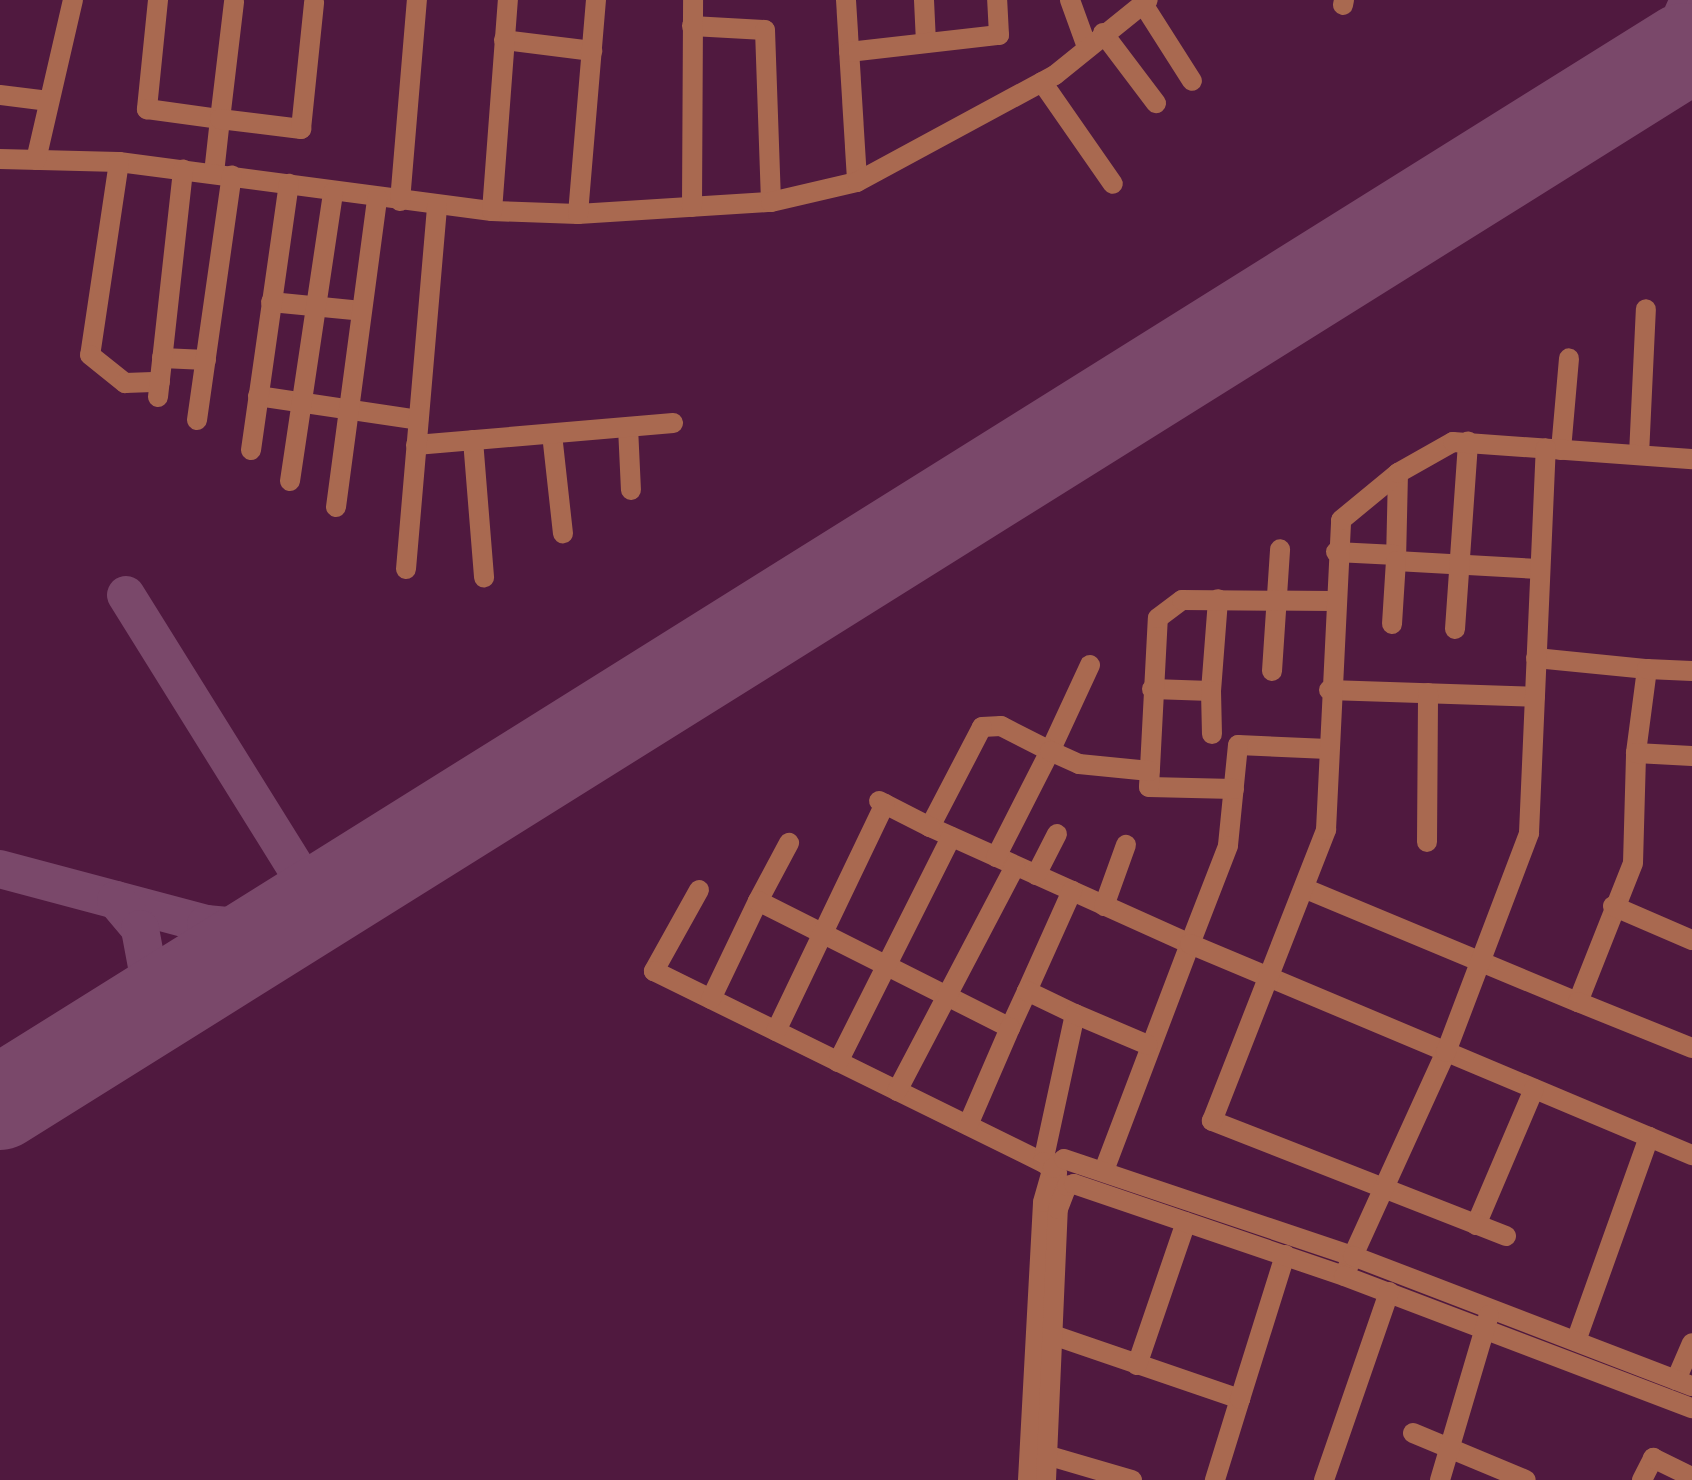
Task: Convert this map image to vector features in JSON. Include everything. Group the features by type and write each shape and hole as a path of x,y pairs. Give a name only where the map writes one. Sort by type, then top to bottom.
{"street":[{"path":"36,160 73,0"},
{"path":"158,0 147,109 301,129 314,3"},
{"path":"400,201 417,0"},
{"path":"492,211 508,0"},
{"path":"578,214 596,0"},
{"path":"692,207 693,0"},
{"path":"846,0 857,182"},
{"path":"924,0 926,43"},
{"path":"849,52 999,35 997,0"},
{"path":"1070,0 1087,47"},
{"path":"197,420 206,360 223,174 220,119 234,2"},
{"path":"0,159 119,162 492,211 578,214 771,202 857,182 1042,82 1145,2 1192,81"},
{"path":"692,26 765,30 771,202"},
{"path":"1103,33 1156,103"},
{"path":"504,40 592,51"},
{"path":"1042,82 1113,184"},
{"path":"0,95 49,101"},
{"path":"119,162 90,355 125,383 159,389 183,169"},
{"path":"251,450 289,184"},
{"path":"290,481 333,192"},
{"path":"336,507 377,198"},
{"path":"406,569 437,206"},
{"path":"271,302 362,311"},
{"path":"1639,455 1646,309"},
{"path":"162,358 206,360"},
{"path":"1344,1276 1446,1052 1529,833 1539,569 1569,358"},
{"path":"258,396 418,420"},
{"path":"416,445 673,423"},
{"path":"628,427 631,490"},
{"path":"552,434 563,533"},
{"path":"473,440 484,578"},
{"path":"1506,1236 1212,1121 1272,979 1326,830 1336,552 1348,510 1398,473 1441,447 1468,441 1692,459"},
{"path":"1455,629 1468,441"},
{"path":"1392,624 1398,473"},
{"path":"1272,671 1280,549"},
{"path":"1336,552 1539,569"},
{"path":"1212,734 1211,691 1218,599"},
{"path":"1234,789 1149,787 1158,618 1182,600 1333,601"},
{"path":"1536,658 1692,671"},
{"path":"897,1091 949,998 1050,751 1090,665"},
{"path":"1578,1002 1635,850 1636,753 1647,669"},
{"path":"1152,689 1211,691"},
{"path":"1329,690 1535,697"},
{"path":"1427,842 1428,693"},
{"path":"930,827 986,723 1086,766 1150,771"},
{"path":"1105,1168 1148,1045 1228,846 1238,745 1328,749"},
{"path":"1636,753 1692,756"},
{"path":"776,1031 882,803 1190,944 1692,1155"},
{"path":"1036,875 1057,834"},
{"path":"838,1062 951,837"},
{"path":"711,999 789,843"},
{"path":"1104,906 1126,845"},
{"path":"1306,889 1483,959 1692,1048"},
{"path":"699,890 654,971 1048,1165 1067,1186"},
{"path":"968,1125 1072,891"},
{"path":"758,901 1010,1028"},
{"path":"1613,906 1692,940"},
{"path":"1027,991 1148,1045"},
{"path":"1046,1480 1037,1452 1037,1264 1048,1165 1075,1014"},
{"path":"1476,1225 1534,1089"},
{"path":"1576,1341 1649,1137"},
{"path":"1048,1165 1064,1159 1105,1168 1353,1256 1692,1408"},
{"path":"1067,1186 1083,1185 1389,1292 1576,1341 1684,1383 1692,1343"},
{"path":"1028,1480 1037,1452 1050,1334 1058,1209 1067,1186"},
{"path":"1137,1365 1186,1222"},
{"path":"1215,1480 1285,1255"},
{"path":"1324,1480 1389,1292"},
{"path":"1440,1480 1488,1318"},
{"path":"1050,1334 1240,1399"},
{"path":"1413,1433 1526,1480"},
{"path":"1037,1452 1132,1480"},
{"path":"1642,1480 1653,1458 1692,1477"}],"taxiway":[{"path":"1660,65 1689,0"},
{"path":"126,595 319,905"},
{"path":"0,869 206,924 260,929 293,921"},
{"path":"116,900 140,929 149,977 139,1010 120,1029"}],"runway":[{"path":"0,1103 1684,50"}]}
